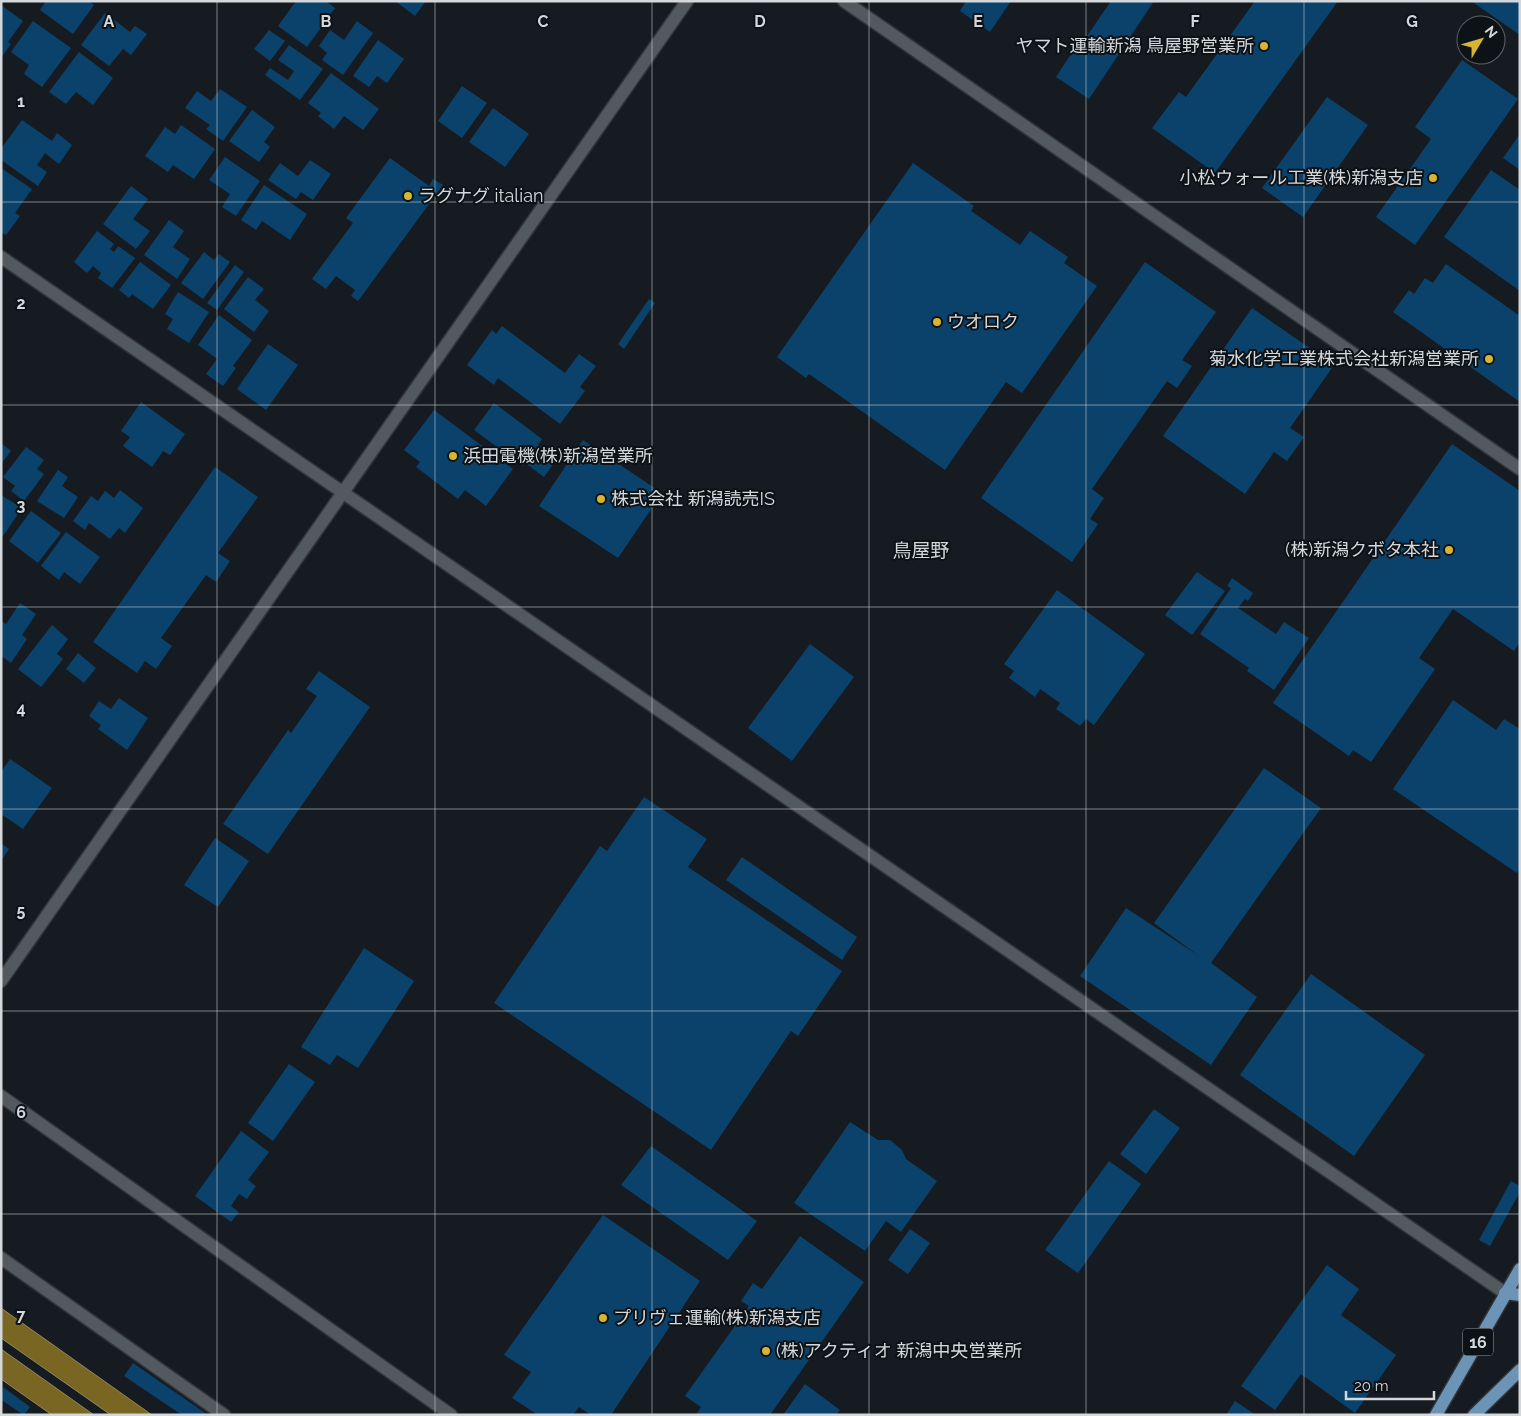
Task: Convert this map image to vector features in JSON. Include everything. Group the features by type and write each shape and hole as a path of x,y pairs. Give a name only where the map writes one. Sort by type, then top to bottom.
{"main road":[{"name":"16","path":"1436,1415 1520,1269"},
{"path":"1505,1293 1520,1295"},
{"path":"1474,1415 1520,1370"}],"street":[{"path":"1,981 344,494 687,1"},
{"path":"844,1 1520,469"},
{"path":"1,257 1505,1293"},
{"path":"1,1096 451,1415"},
{"path":"1,1258 224,1415"}],"shaded area":[{"path":"1,1308 152,1415 111,1415 1,1338"},
{"path":"1,1349 94,1415 52,1415 1,1379"}],"building":[{"path":"46,1 89,1 94,5 73,34 40,10"},
{"path":"296,1 326,1 335,8 307,47 278,26"},
{"path":"395,1 426,1 415,16"},
{"path":"966,1 1011,1 990,32 960,11"},
{"path":"1111,1 1154,1 1089,99 1056,77 1079,42 1088,48 1094,40 1087,36"},
{"name":"ヤマト運輸新潟 鳥屋野営業所","path":"1255,1 1338,1 1215,173 1152,128 1179,92 1186,97"},
{"path":"1471,1 1520,1 1520,35 1506,25 1506,15 1491,15"},
{"path":"1,5 23,21 8,42 11,44 1,58"},
{"path":"105,13 130,32 135,26 147,34 131,55 123,49 109,66 81,45"},
{"path":"33,21 71,48 42,87 24,74 29,65 11,52"},
{"path":"357,21 373,33 343,75 322,60 327,53 319,46 330,30 344,40"},
{"path":"269,30 285,41 270,61 254,49"},
{"path":"378,40 404,59 387,83 377,76 369,87 353,76"},
{"path":"289,45 323,69 300,100 265,75 270,68 288,80 294,71 278,60"},
{"path":"79,52 113,78 93,105 76,92 66,104 49,92"},
{"name":"小松ウォール工業(株)新潟支店","path":"1458,65 1469,65 1518,99 1415,245 1376,217 1431,139 1415,127"},
{"path":"331,73 379,109 363,130 344,116 334,129 318,116 321,113 308,103"},
{"path":"462,86 487,103 462,138 438,121"},
{"path":"220,89 247,107 223,141 206,129 210,125 185,108 197,91 211,101"},
{"path":"1327,97 1368,125 1303,217 1262,188"},
{"path":"493,108 529,134 505,167 469,142"},
{"path":"252,110 275,127 264,142 270,147 259,162 229,141"},
{"path":"22,120 52,141 57,133 72,145 59,164 45,153 37,165 47,172 38,186 1,160 1,149"},
{"path":"181,125 215,149 194,179 173,165 168,172 145,156 165,127 175,134"},
{"path":"1520,134 1520,170 1503,158"},
{"path":"225,157 260,181 236,216 222,207 230,194 209,180"},
{"path":"390,158 429,186 433,179 443,185 358,301 351,296 355,290 336,276 326,289 312,279 353,223 346,218"},
{"path":"310,160 331,174 313,200 301,192 296,199 268,180 280,163 298,176"},
{"name":"ウオロク","path":"913,163 974,206 971,211 1020,245 1030,231 1068,257 1064,263 1097,286 1022,393 1006,382 945,470 809,374 806,378 777,357"},
{"path":"1,168 32,189 15,213 20,216 6,235 1,232"},
{"path":"1491,170 1520,190 1520,291 1444,237"},
{"path":"264,185 307,214 290,240 262,221 256,230 241,220"},
{"path":"131,186 148,199 133,219 150,231 136,249 103,224"},
{"path":"169,220 184,231 173,247 190,259 177,279 144,255"},
{"path":"97,231 114,244 110,249 114,252 118,246 135,258 112,288 98,278 101,273 93,266 87,273 74,262"},
{"path":"204,252 214,260 219,254 230,262 203,299 181,283"},
{"path":"140,262 171,285 153,309 132,294 129,298 119,290"},
{"path":"1145,262 1216,312 1182,360 1192,366 1177,388 1167,381 1092,489 1104,498 1090,519 1098,524 1072,562 981,498"},
{"name":"菊水化学工業株式会社新潟営業所","path":"1446,264 1520,316 1520,402 1393,312 1409,290 1414,294 1425,278 1433,283"},
{"path":"235,265 244,272 217,310 207,303"},
{"path":"248,277 264,289 255,300 269,311 254,332 224,309"},
{"path":"178,292 209,312 189,343 167,329 173,319 165,314"},
{"path":"649,299 655,303 624,349 618,344"},
{"path":"1252,308 1334,365 1290,428 1304,437 1287,461 1274,452 1245,494 1163,436"},
{"path":"219,315 252,340 233,366 236,368 223,386 206,374 217,359 198,345"},
{"path":"502,326 565,373 579,354 596,366 580,387 585,391 560,424 498,378 494,385 467,365 492,330 496,334"},
{"path":"268,344 298,365 266,410 237,389"},
{"path":"141,402 185,434 170,455 163,451 152,467 123,446 130,437 121,431"},
{"path":"494,403 542,439 538,445 557,459 544,477 525,463 523,466 474,430"},
{"name":"浜田電機(株)新潟営業所","path":"434,410 513,469 486,506 465,490 458,499 416,467 420,462 404,450"},
{"name":"株式会社 新潟読売IS","path":"583,440 662,493 618,558 539,506"},
{"path":"1,443 11,451 1,464"},
{"name":"(株)新潟クボタ本社","path":"1452,444 1520,491 1520,642 1514,651 1453,609 1419,658 1435,669 1371,762 1353,750 1349,756 1273,703"},
{"path":"26,447 44,460 37,469 44,474 24,501 11,491 15,486 3,477"},
{"path":"215,467 258,497 218,553 230,561 216,582 206,575 161,638 172,646 156,669 145,661 137,673 93,642"},
{"path":"58,470 68,477 62,486 78,497 64,518 37,501"},
{"path":"120,490 143,508 125,533 119,528 110,539 89,523 85,530 73,521 91,496 98,501 105,491 114,498"},
{"path":"1,495 22,508 1,539"},
{"path":"31,511 61,533 38,563 9,541"},
{"path":"66,532 100,557 80,584 64,572 59,580 41,566"},
{"path":"1197,572 1225,591 1192,635 1165,615"},
{"path":"1232,578 1253,593 1248,601 1245,599 1238,608 1276,634 1284,622 1309,638 1274,690 1247,671 1249,668 1200,634 1231,588 1227,586"},
{"path":"1057,590 1145,654 1094,725 1086,719 1080,726 1056,709 1060,703 1040,689 1035,697 1009,678 1014,671 1004,664"},
{"path":"20,603 36,614 22,635 27,639 11,663 1,656 1,621 6,624"},
{"path":"52,625 68,639 57,654 63,659 41,687 18,669"},
{"path":"810,644 854,677 792,761 748,728"},
{"path":"78,653 96,668 84,683 66,669"},
{"path":"319,671 370,707 268,854 223,824 288,730 291,733 317,696 306,689"},
{"path":"119,698 148,718 127,750 98,729 101,725 89,716 99,701 111,709"},
{"path":"1453,700 1496,730 1504,719 1520,729 1520,869 1517,873 1393,789"},
{"path":"10,759 52,788 23,829 1,814 1,772"},
{"path":"1264,768 1321,808 1211,963 1257,997 1211,1065 1080,976 1126,908 1199,956 1154,923"},
{"path":"644,797 707,839 688,867 842,971 798,1036 791,1031 711,1150 494,1003 600,846 607,851"},
{"path":"215,838 249,861 218,907 184,885"},
{"path":"1,843 9,849 1,861"},
{"path":"742,857 857,937 842,960 726,880"},
{"path":"364,948 414,981 358,1068 337,1055 330,1065 301,1047"},
{"path":"1311,974 1425,1055 1354,1156 1240,1075"},
{"path":"289,1064 315,1082 273,1141 248,1123"},
{"path":"1154,1109 1180,1128 1146,1174 1120,1154"},
{"path":"850,1122 878,1140 890,1140 902,1150 906,1159 937,1181 901,1232 886,1221 865,1251 794,1203"},
{"path":"241,1131 269,1152 248,1180 256,1186 247,1199 239,1194 231,1206 239,1212 231,1222 195,1196"},
{"path":"651,1146 757,1221 728,1260 621,1185"},
{"path":"1109,1161 1141,1184 1078,1273 1045,1250"},
{"path":"1511,1181 1520,1186 1520,1192 1490,1246 1479,1240"},
{"name":"プリヴェ運輸(株)新潟支店","path":"603,1215 700,1281 611,1415 591,1415 579,1407 573,1415 538,1415 512,1398 531,1372 504,1355"},
{"path":"910,1229 930,1243 908,1274 888,1260"},
{"name":"(株)アクティオ 新潟中央営業所","path":"800,1236 864,1282 770,1415 696,1415 701,1407 685,1396 749,1306 741,1301 753,1283 762,1289"},
{"path":"1327,1265 1359,1289 1341,1315 1396,1355 1355,1413 1301,1374 1275,1410 1241,1386"},
{"path":"133,1363 208,1415 182,1415 124,1376"},
{"path":"805,1384 840,1410 836,1415 783,1415"},
{"path":"3,1387 30,1407 24,1415 1,1400"},
{"path":"1235,1401 1256,1415 1226,1415"}],"place":[{"name":"ヤマト運輸新潟 鳥屋野営業所","path":"1264,46"},
{"name":"小松ウォール工業(株)新潟支店","path":"1433,178"},
{"name":"ラグナグ italian","path":"408,196"},
{"name":"ウオロク","path":"937,322"},
{"name":"菊水化学工業株式会社新潟営業所","path":"1489,359"},
{"name":"浜田電機(株)新潟営業所","path":"453,456"},
{"name":"株式会社 新潟読売IS","path":"601,499"},
{"name":"(株)新潟クボタ本社","path":"1449,550"},
{"name":"プリヴェ運輸(株)新潟支店","path":"603,1318"},
{"name":"(株)アクティオ 新潟中央営業所","path":"766,1351"}],"district":[{"name":"鳥屋野","path":"921,550"}]}
